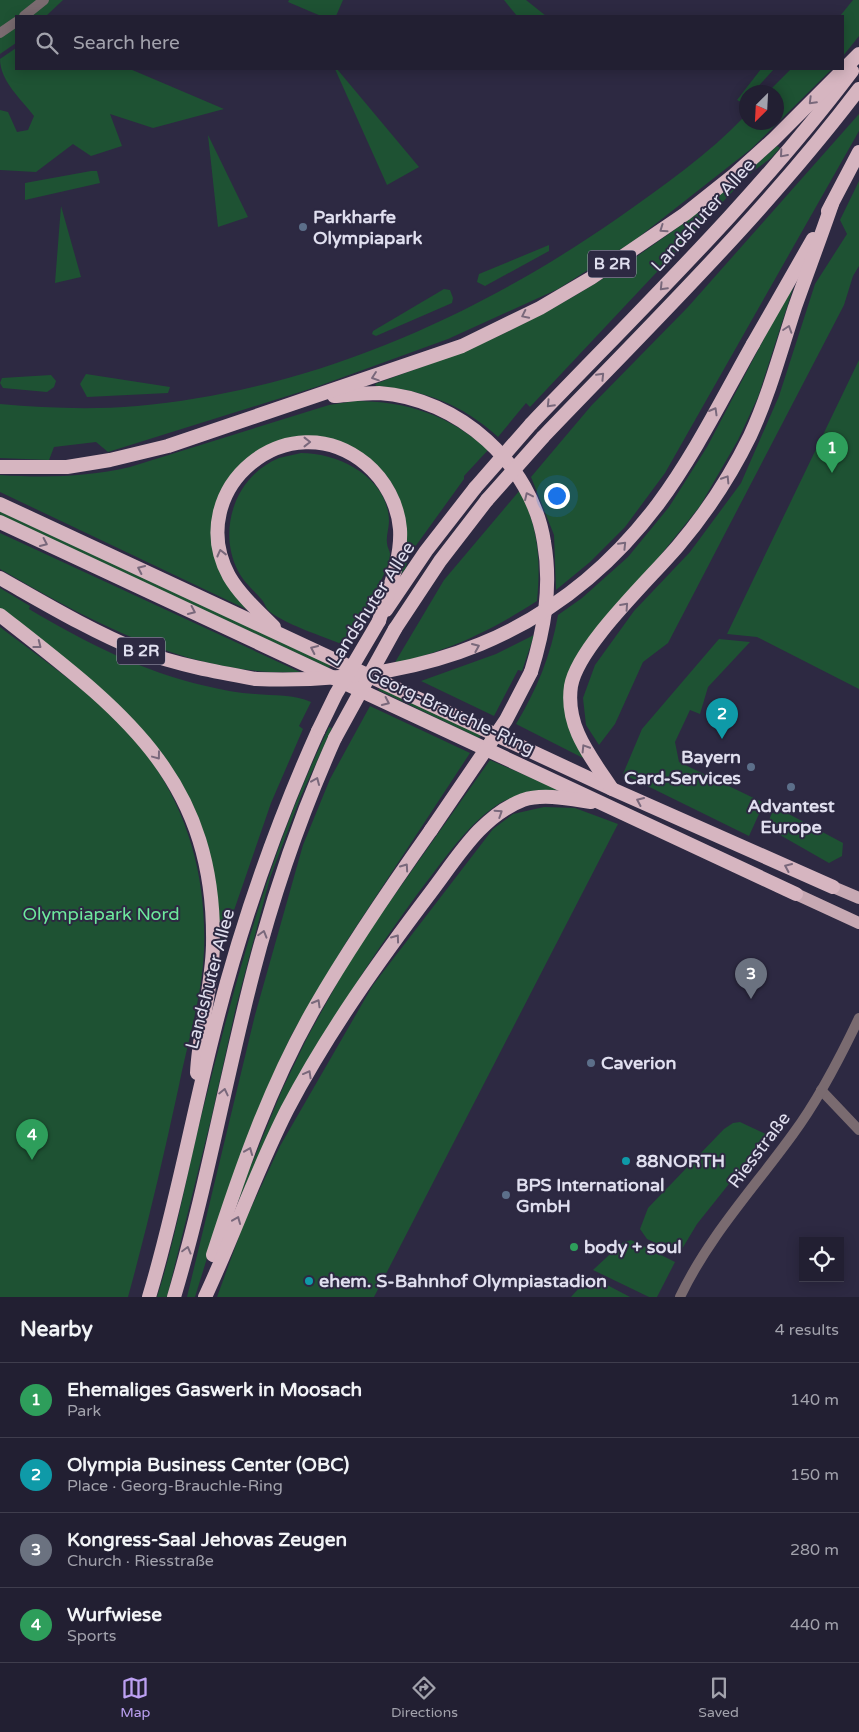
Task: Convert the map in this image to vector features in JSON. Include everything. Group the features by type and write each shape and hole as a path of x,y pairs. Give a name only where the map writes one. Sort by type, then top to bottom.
{"highway":[{"name":"B 2R","path":"844,69 859,54"},
{"name":"Landshuter Allee","path":"149,1297 213,1035 248,911 278,825 336,694 379,622 426,551 475,488 531,424 709,239 831,100 859,63"},
{"name":"B 2R","path":"0,467 67,467 110,460 168,446 462,346 540,308 591,278 685,214 734,175 774,139 843,70"},
{"name":"Landshuter Allee","path":"174,1297 193,1227 236,1040 263,934 294,837 335,738 394,629 440,561 487,500 543,437 722,250 839,116 859,89"},
{"name":"B 2R","path":"0,578 86,626 140,650 204,669 256,678 302,680 352,677 430,663 474,648 513,630 562,599 598,572 630,538 659,502 688,457 753,344 859,152"},
{"path":"612,789 575,730 570,711 572,685 578,669 600,634 680,544 707,509 732,469 750,435 766,396 832,204"},
{"path":"204,1297 232,1194 289,1058 314,1008 352,946 506,720 531,672 542,635 548,585 544,542 533,505 524,487 507,461 492,444 469,425 441,410 412,399 379,393 316,397"},
{"path":"281,633 246,598 229,576 221,556 218,537 219,518 225,498 236,478 249,464 275,447 308,441 326,443 344,450 374,471 393,500 398,514 399,546 379,622"},
{"name":"Georg-Brauchle-Ring","path":"0,504 281,633 612,789 833,887"},
{"name":"Georg-Brauchle-Ring","path":"0,522 796,894"},
{"path":"0,615 78,676 135,729 166,769 192,818 206,863 213,914 213,948 198,1047 195,1111"},
{"path":"204,1297 264,1157 316,1060 369,974 476,834 497,813 525,799 551,797 604,803"}],"main road":[{"name":"Georg-Brauchle-Ring","path":"833,887 859,898"},
{"name":"Georg-Brauchle-Ring","path":"796,894 859,922"}],"street":[{"path":"25,15 44,0"},
{"path":"0,33 15,23"},
{"name":"Riesstraße","path":"680,1297 700,1259 725,1220 784,1146 821,1090 859,1018"},
{"path":"821,1090 859,1130"}],"green space":[{"path":"0,0 63,0 47,15 15,15 15,44 0,54"},
{"path":"289,0 343,0 336,15 319,15 288,2"},
{"path":"504,0 526,0 545,15 516,15"},
{"path":"853,0 859,0 859,36 844,55 844,15 841,15"},
{"path":"15,49 15,70 132,70 224,109 153,128 110,114 122,146 91,156 73,144 36,172 0,170 0,110 8,112 17,132 28,130 34,116 7,82 3,75 0,59"},
{"path":"335,70 338,70 419,167 387,185"},
{"path":"760,70 773,70 759,85 749,85"},
{"path":"790,70 831,70 784,116 784,85 775,85"},
{"path":"859,114 859,131 665,473 625,527 590,562 556,590 554,535 531,477 591,406 688,307"},
{"path":"739,122 739,130 770,130 751,149 635,240 558,289 448,339 316,387 108,452 96,442 54,447 49,460 0,458 0,404 103,408 201,398 265,384 327,366 389,344 449,317 507,287 564,254 668,182 701,157"},
{"path":"208,135 248,217 218,227"},
{"path":"777,146 780,148 771,158 748,175 530,407 526,403 498,437 484,425 456,407 442,401 410,391 376,386 375,384 445,359 485,342 564,302 602,279 674,230 744,175"},
{"path":"97,171 100,183 25,200 25,183"},
{"path":"859,181 859,266 853,276 844,305 668,643 643,662 615,724 599,745 586,725 583,698 595,665 634,611 690,552 741,483 779,396 815,284 847,234 840,220"},
{"path":"61,206 81,277 55,283"},
{"path":"549,245 549,251 485,286 477,282 479,274"},
{"path":"797,276 758,397 738,440 700,506 659,557 602,621 578,653 571,671 583,758 516,724 542,671 558,615 582,598 628,557 669,507 707,447"},
{"path":"444,289 450,290 453,298 452,303 376,336 372,334 373,331"},
{"path":"859,360 859,689 757,637 727,634"},
{"path":"86,374 170,387 168,393 87,397 80,384"},
{"path":"51,375 56,381 54,387 47,392 3,388 0,383 2,378"},
{"path":"355,401 392,404 426,412 458,428 488,450 464,476 464,479 407,558 406,568 401,574 399,574 402,521 396,491 384,473 368,459 349,448 327,441 305,438 283,440 263,447 246,460 238,473 214,534 248,610 0,492 0,475 65,476 130,467 329,405"},
{"path":"301,453 331,457 359,471 371,480 380,492 386,505 389,521 387,546 390,554 388,563 378,586 344,645 293,625 274,615 240,575 232,555 229,539 230,522 234,506 241,491 251,477 264,466 279,458"},
{"path":"520,490 531,517 537,544 539,572 537,601 502,622 468,639 452,646 394,664 444,580"},
{"path":"0,511 331,664 329,668 0,516"},
{"path":"0,533 300,672 260,671 220,665 181,656 107,626 70,608 0,569"},
{"path":"0,588 30,606 29,609 71,633 115,655 160,673 224,690 249,694 291,696 311,702 299,726 303,729 271,803 219,954 217,954 217,904 168,763 0,610"},
{"name":"Olympiapark Nord","path":"0,627 90,696 137,742 169,789 181,814 197,867 202,894 204,922 203,968 194,1021 161,1168 128,1297 0,1297"},
{"path":"534,635 522,671 518,670 494,716 421,681 496,654"},
{"path":"719,639 750,642 708,687 700,714 690,710 675,742 679,762 764,803 749,836 623,774 642,729"},
{"path":"380,688 481,735 479,738 378,690"},
{"path":"370,706 470,753 348,939 292,1034 274,1073 228,1190 195,1297 187,1297 255,1015 303,845 330,779"},
{"path":"329,727 332,728 301,796 270,878 236,1007 212,1115 167,1297 157,1297 170,1252 214,1067 255,919 288,822"},
{"path":"490,760 559,790 521,795 500,803 479,819 444,859 373,957 323,1038 277,1121 236,1206 239,1186 252,1163 282,1090 307,1038 344,971 372,927"},
{"path":"544,807 575,808 618,824 374,1297 217,1297 244,1223 280,1146 373,985 493,829 513,814"},
{"path":"785,812 843,843 842,856 829,863 766,827 772,813"},
{"path":"740,1122 768,1135 697,1224 679,1254 647,1239 640,1229 648,1208 724,1129 733,1123"},
{"path":"631,1240 675,1262 657,1297 649,1297 593,1270 622,1243"},
{"path":"590,1276 630,1297 571,1297"}],"place":[{"name":"Parkharfe Olympiapark","path":"303,227"},
{"name":"Ehemaliges Gaswerk in Moosach","path":"832,473"},
{"name":"Olympia Business Center (OBC)","path":"722,739"},
{"name":"Bayern Card-Services","path":"751,767"},
{"name":"Advantest Europe","path":"791,787"},
{"name":"Kongress-Saal Jehovas Zeugen","path":"751,999"},
{"name":"Caverion","path":"591,1063"},
{"name":"Wurfwiese","path":"32,1160"},
{"name":"88NORTH","path":"626,1161"},
{"name":"BPS International GmbH","path":"506,1195"},
{"name":"body + soul","path":"574,1247"},
{"name":"ehem. S-Bahnhof Olympiastadion","path":"309,1281"}]}
